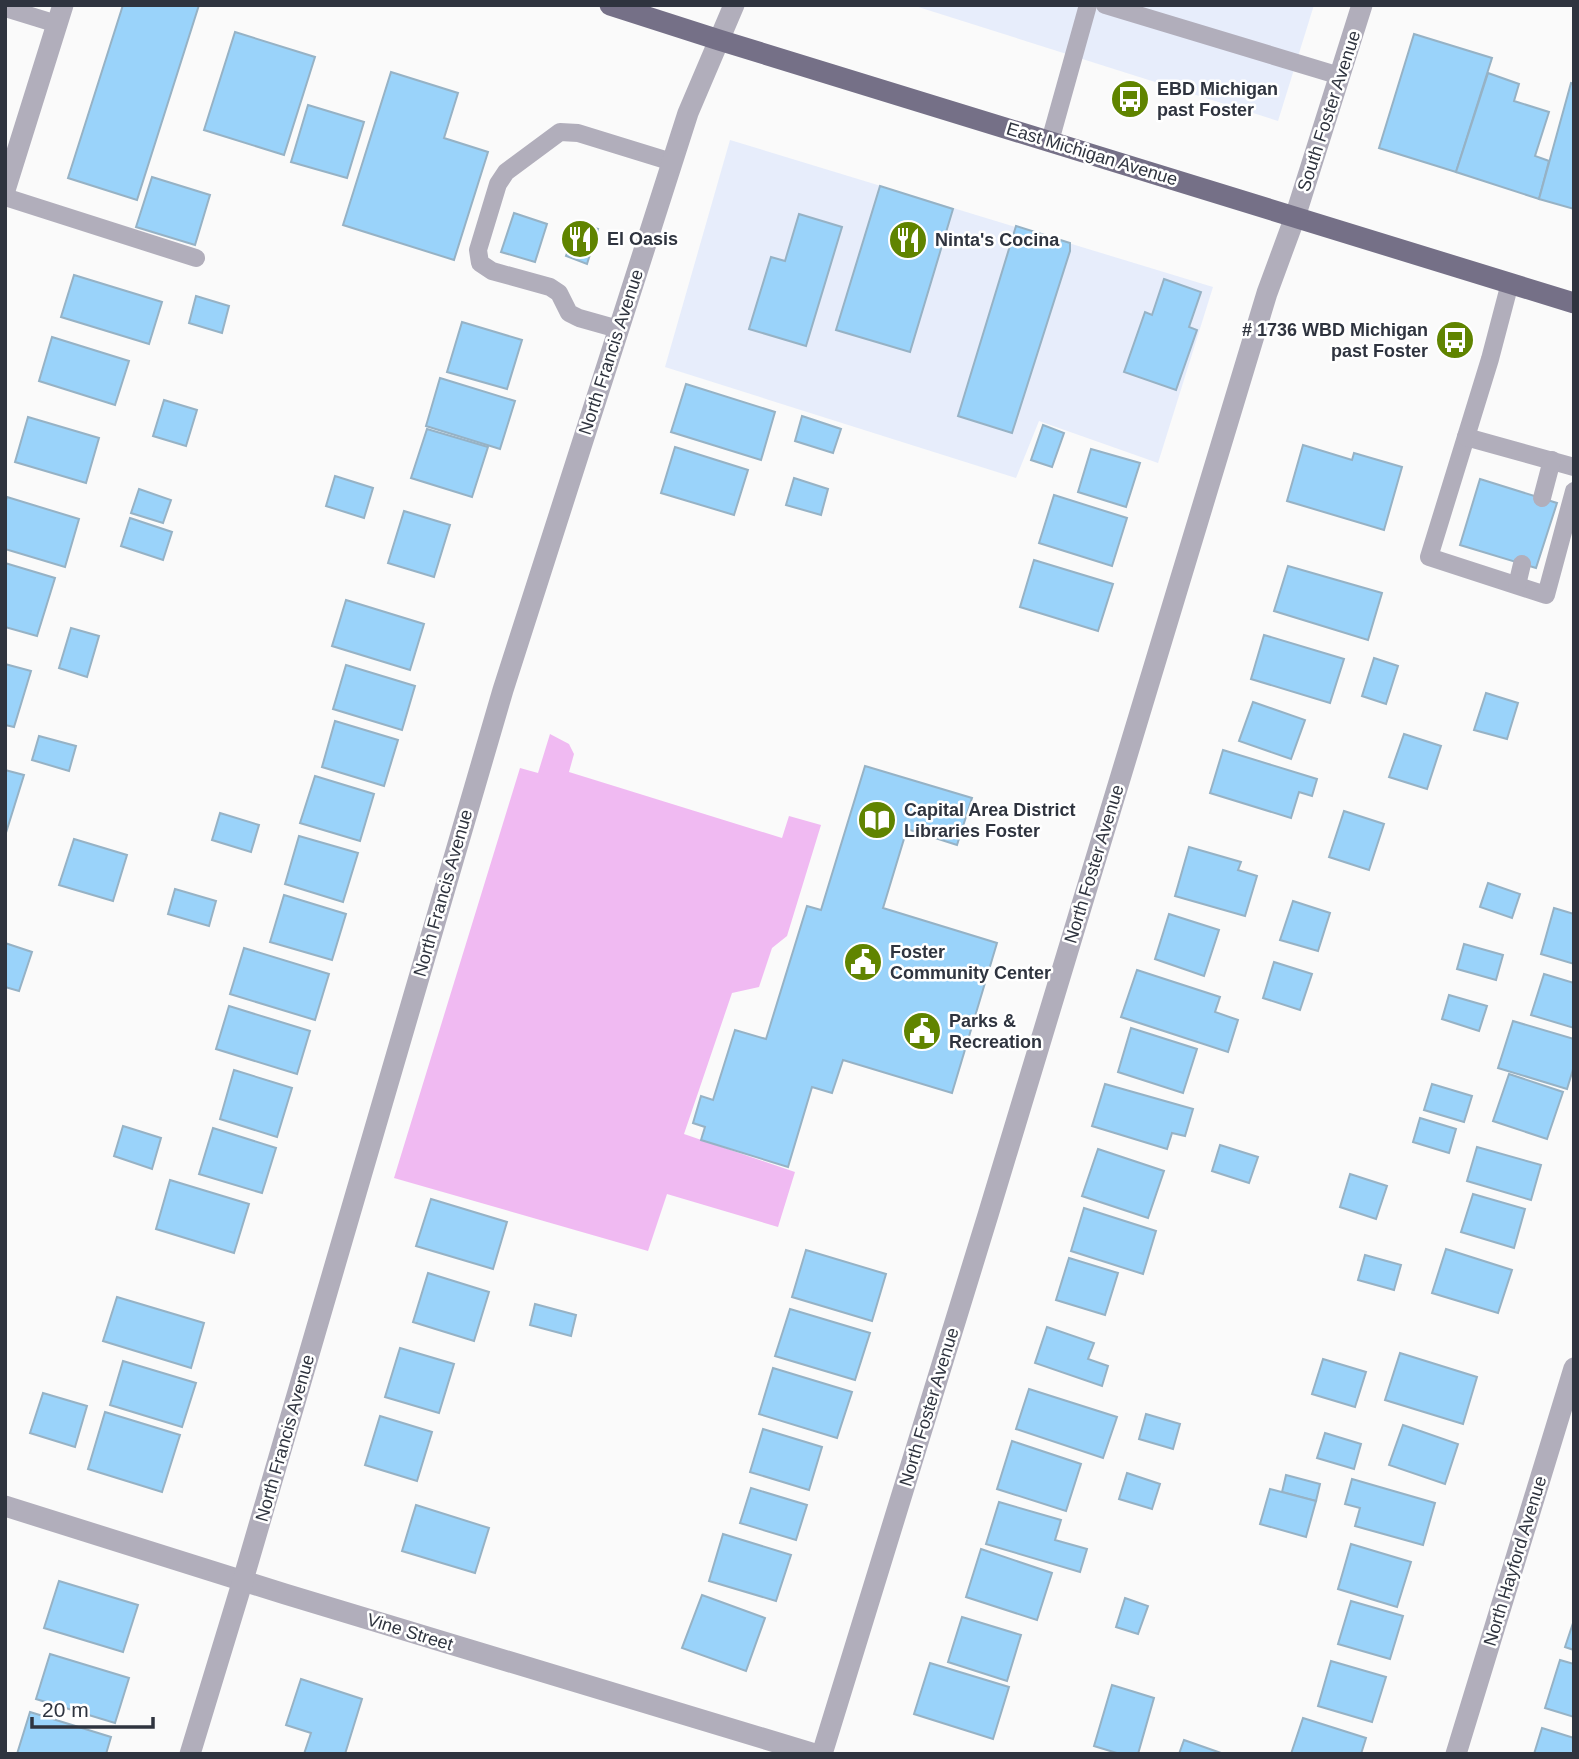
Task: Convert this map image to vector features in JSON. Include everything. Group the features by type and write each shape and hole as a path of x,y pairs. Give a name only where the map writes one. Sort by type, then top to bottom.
{"main road":[{"name":"East Michigan Avenue","path":"610,5 1574,303"}],"street":[{"name":"North Francis Avenue","path":"190,1754 503,690 688,113 734,5"},
{"name":"South Foster Avenue","path":"1295,217 1362,5"},
{"path":"5,190 60,15"},
{"name":"North Foster Avenue","path":"822,1754 1263,306 1295,217"},
{"name":"North Hayford Avenue","path":"1456,1754 1574,1368"},
{"name":"Vine Street","path":"5,1506 285,1594 815,1754"}],"lane":[{"path":"1050,141 1088,5"},
{"path":"1105,5 1340,76"},
{"path":"5,8 60,15"},
{"path":"618,328 569,313 559,293 550,287 492,271 480,263 478,250 498,184 506,172 560,132 579,133 672,162"},
{"path":"5,197 196,258"},
{"path":"1510,283 1490,359 1429,557 1546,595 1574,491"},
{"path":"1466,437 1574,467"},
{"path":"1542,498 1552,460"},
{"path":"1517,585 1522,564"}],"shaded area":[{"path":"912,5 1314,5 1278,121"},
{"path":"730,140 1213,287 1158,463 1039,421 1016,478 665,367"},
{"path":"550,734 569,744 574,754 569,772 782,838 789,816 821,825 787,936 772,948 759,987 732,993 684,1134 795,1172 778,1227 667,1194 648,1251 394,1178 520,768 538,773"}],"building":[{"path":"123,5 199,5 137,200 68,178"},
{"path":"235,32 315,57 284,155 204,130"},
{"path":"1414,34 1492,58 1456,172 1379,148"},
{"path":"391,72 458,93 444,138 488,152 454,260 343,225"},
{"path":"1488,73 1519,84 1514,101 1549,112 1535,156 1549,161 1539,199 1456,172"},
{"path":"1571,83 1574,84 1574,209 1539,199"},
{"path":"308,105 364,122 347,178 291,162"},
{"path":"152,177 210,195 195,245 136,227"},
{"path":"880,186 953,209 910,352 836,330"},
{"path":"514,213 547,224 535,262 501,252"},
{"path":"799,214 842,227 806,346 749,329 771,257 785,261"},
{"path":"577,223 598,229 587,264 566,256"},
{"path":"1016,226 1070,243 1070,251 1012,433 958,416"},
{"path":"74,275 162,302 149,344 61,317"},
{"path":"1164,279 1201,292 1189,327 1197,330 1176,390 1124,372 1145,312 1152,315"},
{"path":"196,296 229,306 222,333 189,323"},
{"path":"462,322 522,340 507,389 447,372"},
{"path":"52,337 129,361 115,405 39,381"},
{"path":"440,378 515,401 500,449 426,426"},
{"path":"686,384 775,412 761,460 671,432"},
{"path":"164,400 197,410 186,446 153,436"},
{"path":"802,416 841,429 833,453 795,441"},
{"path":"28,417 99,438 86,483 15,462"},
{"path":"1043,425 1064,433 1052,467 1031,460"},
{"path":"427,429 488,447 472,497 411,478"},
{"path":"1303,445 1352,460 1354,453 1402,467 1384,530 1287,501"},
{"path":"675,447 748,470 734,515 661,493"},
{"path":"1091,449 1140,463 1126,507 1078,492"},
{"path":"335,476 373,488 364,518 326,506"},
{"path":"794,478 828,489 821,515 786,505"},
{"path":"1480,479 1557,503 1536,568 1460,545"},
{"path":"139,489 171,500 163,523 131,513"},
{"path":"1054,495 1127,518 1112,566 1039,543"},
{"path":"7,497 79,519 65,567 5,549"},
{"path":"404,511 450,525 434,577 388,563"},
{"path":"130,518 172,532 163,560 121,546"},
{"path":"1034,560 1113,584 1098,631 1020,607"},
{"path":"5,563 55,578 37,636 5,627"},
{"path":"1288,566 1382,593 1368,640 1274,611"},
{"path":"346,600 424,624 410,670 332,646"},
{"path":"71,628 99,636 87,677 59,668"},
{"path":"1264,635 1344,659 1330,703 1251,679"},
{"path":"1374,658 1398,666 1386,704 1362,696"},
{"path":"5,664 31,671 14,727 5,725"},
{"path":"346,665 415,686 402,730 333,709"},
{"path":"1486,693 1518,703 1507,739 1474,730"},
{"path":"1253,702 1305,720 1291,759 1239,741"},
{"path":"335,721 398,740 384,786 322,767"},
{"path":"1404,734 1441,746 1427,789 1389,777"},
{"path":"39,736 76,746 69,771 32,760"},
{"path":"1223,750 1317,779 1312,796 1299,792 1291,818 1210,793"},
{"path":"865,766 972,798 957,845 907,829 883,908 997,943 952,1093 843,1060 832,1093 812,1087 788,1167 701,1140 705,1127 693,1123 701,1096 713,1100 735,1030 766,1039 807,906 821,910"},
{"path":"5,770 24,775 5,836"},
{"path":"315,776 374,794 360,841 300,823"},
{"path":"1344,811 1384,824 1369,870 1329,857"},
{"path":"220,813 259,825 251,852 212,840"},
{"path":"299,836 358,853 343,902 285,884"},
{"path":"74,839 127,855 113,901 59,885"},
{"path":"1189,847 1241,862 1238,870 1257,876 1245,916 1175,896"},
{"path":"1488,883 1520,894 1512,918 1480,907"},
{"path":"175,889 216,901 209,926 168,914"},
{"path":"284,895 346,914 332,960 270,942"},
{"path":"1293,901 1330,913 1318,951 1280,940"},
{"path":"1554,908 1574,914 1574,964 1541,954"},
{"path":"1169,914 1219,930 1204,976 1155,959"},
{"path":"5,943 32,952 19,991 5,987"},
{"path":"1464,944 1503,955 1496,980 1457,969"},
{"path":"244,948 329,974 315,1020 230,994"},
{"path":"1274,962 1312,974 1300,1010 1263,998"},
{"path":"1137,970 1220,997 1215,1012 1238,1020 1228,1052 1121,1017"},
{"path":"1544,974 1574,983 1574,1028 1531,1015"},
{"path":"1449,995 1487,1006 1479,1031 1442,1019"},
{"path":"229,1006 310,1031 297,1074 216,1049"},
{"path":"1513,1021 1574,1039 1574,1066 1567,1089 1498,1068"},
{"path":"1131,1028 1197,1049 1183,1093 1118,1072"},
{"path":"234,1070 292,1088 277,1137 220,1119"},
{"path":"1509,1074 1563,1092 1547,1139 1493,1121"},
{"path":"1105,1084 1193,1109 1185,1136 1172,1133 1167,1149 1092,1126"},
{"path":"1432,1084 1472,1096 1464,1122 1424,1110"},
{"path":"1420,1118 1456,1129 1449,1153 1413,1142"},
{"path":"123,1126 161,1138 152,1169 114,1156"},
{"path":"213,1128 276,1148 262,1193 199,1174"},
{"path":"1220,1145 1258,1157 1249,1183 1212,1171"},
{"path":"1477,1147 1541,1165 1531,1200 1467,1181"},
{"path":"1098,1149 1164,1171 1148,1218 1082,1196"},
{"path":"1350,1174 1387,1186 1376,1219 1340,1207"},
{"path":"170,1180 249,1204 234,1253 156,1229"},
{"path":"1473,1194 1525,1209 1514,1248 1461,1232"},
{"path":"431,1199 507,1222 493,1269 416,1246"},
{"path":"1084,1208 1156,1231 1143,1274 1071,1251"},
{"path":"1446,1249 1512,1270 1498,1313 1432,1293"},
{"path":"806,1250 886,1274 872,1321 792,1297"},
{"path":"1365,1255 1401,1265 1394,1290 1358,1280"},
{"path":"1069,1258 1118,1273 1105,1315 1056,1300"},
{"path":"428,1273 489,1292 474,1341 413,1322"},
{"path":"117,1297 204,1323 191,1368 103,1341"},
{"path":"535,1304 576,1315 571,1336 530,1325"},
{"path":"790,1309 870,1333 855,1380 775,1356"},
{"path":"1047,1327 1094,1343 1088,1359 1108,1366 1102,1386 1035,1363"},
{"path":"400,1348 454,1364 439,1413 385,1397"},
{"path":"1400,1353 1477,1377 1463,1424 1385,1400"},
{"path":"1323,1359 1366,1372 1355,1407 1312,1394"},
{"path":"123,1361 196,1383 182,1427 110,1405"},
{"path":"773,1368 852,1392 837,1438 759,1414"},
{"path":"1029,1389 1117,1417 1103,1458 1016,1429"},
{"path":"43,1393 87,1406 75,1447 30,1433"},
{"path":"105,1412 180,1435 162,1492 88,1469"},
{"path":"1146,1414 1180,1424 1173,1449 1139,1439"},
{"path":"380,1416 432,1432 417,1481 365,1465"},
{"path":"1403,1425 1458,1444 1445,1484 1389,1465"},
{"path":"763,1429 822,1447 809,1490 750,1472"},
{"path":"1325,1433 1361,1444 1354,1469 1317,1458"},
{"path":"1012,1441 1081,1464 1066,1511 997,1489"},
{"path":"1127,1473 1160,1484 1152,1509 1119,1499"},
{"path":"1286,1475 1320,1484 1316,1501 1282,1492"},
{"path":"1352,1479 1435,1503 1423,1545 1355,1526 1360,1508 1345,1504"},
{"path":"751,1488 807,1505 796,1540 740,1523"},
{"path":"1270,1489 1316,1501 1306,1537 1260,1524"},
{"path":"999,1502 1061,1520 1055,1540 1087,1549 1080,1572 986,1544"},
{"path":"416,1505 489,1528 475,1573 402,1551"},
{"path":"723,1534 791,1555 776,1601 709,1581"},
{"path":"1351,1544 1411,1562 1397,1607 1338,1589"},
{"path":"981,1549 1052,1573 1037,1620 966,1597"},
{"path":"59,1581 138,1605 123,1652 44,1628"},
{"path":"702,1595 765,1618 746,1671 682,1648"},
{"path":"1125,1598 1148,1606 1138,1634 1116,1627"},
{"path":"1351,1601 1403,1616 1390,1659 1338,1644"},
{"path":"962,1617 1021,1635 1007,1681 948,1662"},
{"path":"1574,1620 1574,1650 1565,1647"},
{"path":"50,1654 129,1678 115,1723 36,1699"},
{"path":"1560,1660 1574,1664 1574,1717 1545,1708"},
{"path":"1331,1661 1386,1677 1372,1722 1318,1706"},
{"path":"930,1663 1009,1687 993,1739 914,1714"},
{"path":"301,1679 362,1699 345,1754 304,1754 311,1733 286,1725"},
{"path":"1112,1685 1154,1698 1138,1754 1120,1754 1094,1746"},
{"path":"30,1712 111,1737 106,1754 17,1754"},
{"path":"1303,1718 1366,1738 1361,1754 1291,1754"},
{"path":"1542,1728 1574,1738 1574,1754 1534,1754"},
{"path":"1184,1740 1221,1753 1179,1754"}],"place":[{"name":"EBD Michigan past Foster","path":"1130,99"},
{"name":"El Oasis","path":"580,239"},
{"name":"Ninta's Cocina","path":"908,240"},
{"name":"# 1736 WBD Michigan past Foster","path":"1455,340"},
{"name":"Capital Area District Libraries Foster","path":"877,820"},
{"name":"Foster Community Center","path":"863,962"},
{"name":"Parks & Recreation","path":"922,1031"}]}
